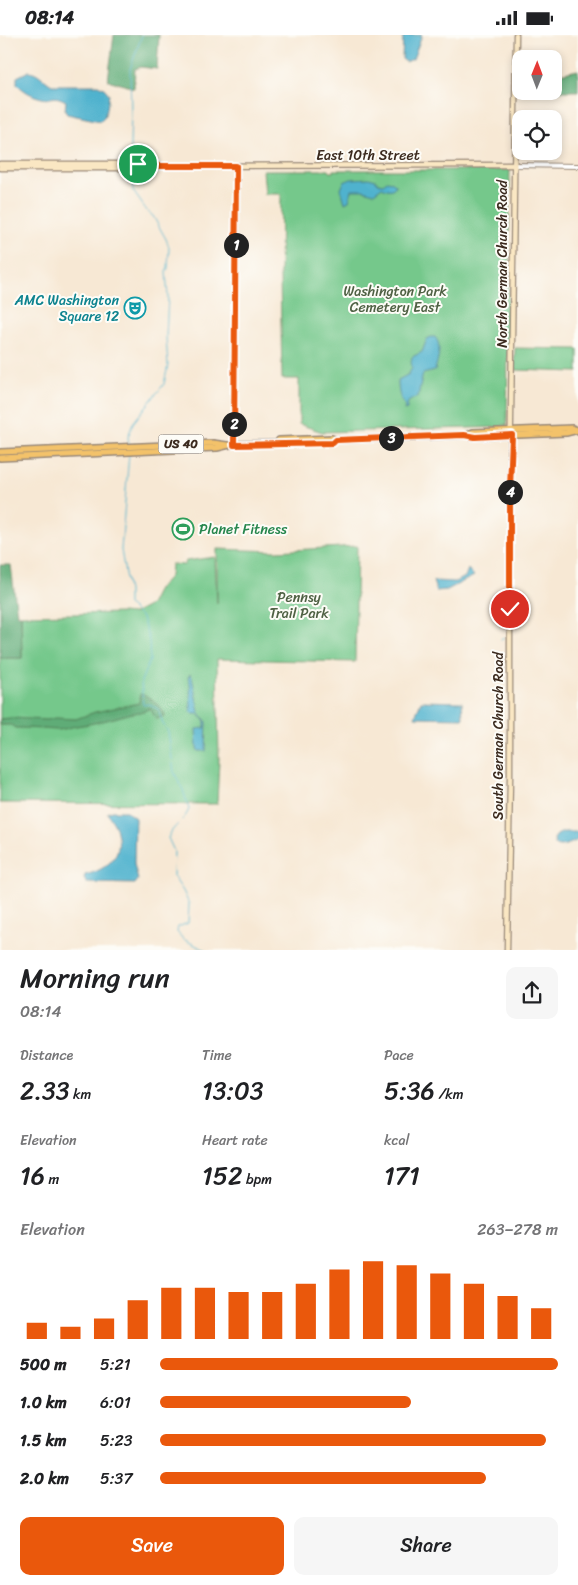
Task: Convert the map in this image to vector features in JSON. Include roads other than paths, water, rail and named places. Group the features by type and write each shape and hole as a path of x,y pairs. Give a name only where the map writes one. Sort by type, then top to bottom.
{"main road":[{"name":"North German Church Road","path":"512,433 516,35"},
{"name":"East 10th Street","path":"0,164 126,166 156,164 158,166 514,165"},
{"name":"East 10th Street","path":"0,168 126,166"},
{"name":"US 40","path":"0,458 213,443 234,445 277,443 279,445 333,443 336,440 464,435 473,432 512,433 572,428 578,430"},
{"name":"South German Church Road","path":"507,950 512,433"},
{"name":"US 40","path":"0,452 123,450"}],"street":[{"name":"East 10th Street","path":"514,165 578,166"},
{"path":"234,445 236,166"}],"water":[{"path":"399,35 422,35 413,59 406,62 402,59 403,37"},
{"path":"29,71 52,85 98,85 104,88 109,94 104,117 100,121 67,114 65,111 66,101 55,97 45,99 28,93 17,84 17,77"},
{"path":"369,178 376,180 378,183 383,184 387,181 393,182 396,185 390,189 382,187 374,193 352,190 349,201 345,203 341,189 344,182 351,179"},
{"path":"435,337 439,345 435,371 423,374 418,396 408,402 407,409 404,410 405,406 399,394 398,380 409,374 412,367 412,357 422,352 427,339"},
{"path":"468,569 474,576 447,590 436,591 433,581 455,582 465,577"},
{"path":"190,674 199,712 207,722 206,751 198,751 197,748 196,729 205,728 205,721 199,714 191,712 190,683 188,678"},
{"path":"421,701 462,702 463,718 415,717"},
{"path":"126,811 135,818 134,864 138,880 135,884 87,883 84,879 85,875 106,866 112,861 118,848 115,825 108,814 108,812"},
{"path":"563,832 578,832 578,840 564,846 555,845 554,839"}],"waterway":[{"path":"133,162 130,146 130,69 142,35"},
{"path":"129,445 128,437 133,423 164,384 168,365 166,272 168,268 169,247 153,216 147,211 133,191 133,171"},
{"path":"129,454 121,550 128,591 128,605 142,618 149,640 150,660 141,681 143,705 149,704 158,709 163,724 168,731 174,772 183,790 189,809 168,838 174,851 173,876 189,904 188,923 178,927 177,932 183,939 205,950"}],"place":[{"name":"AMC Washington Square 12","path":"135,308"},
{"name":"Planet Fitness","path":"183,529"}],"park label":[{"name":"Washington Park Cemetery East","path":"395,299"},
{"name":"Pennsy Trail Park","path":"299,605"}]}
